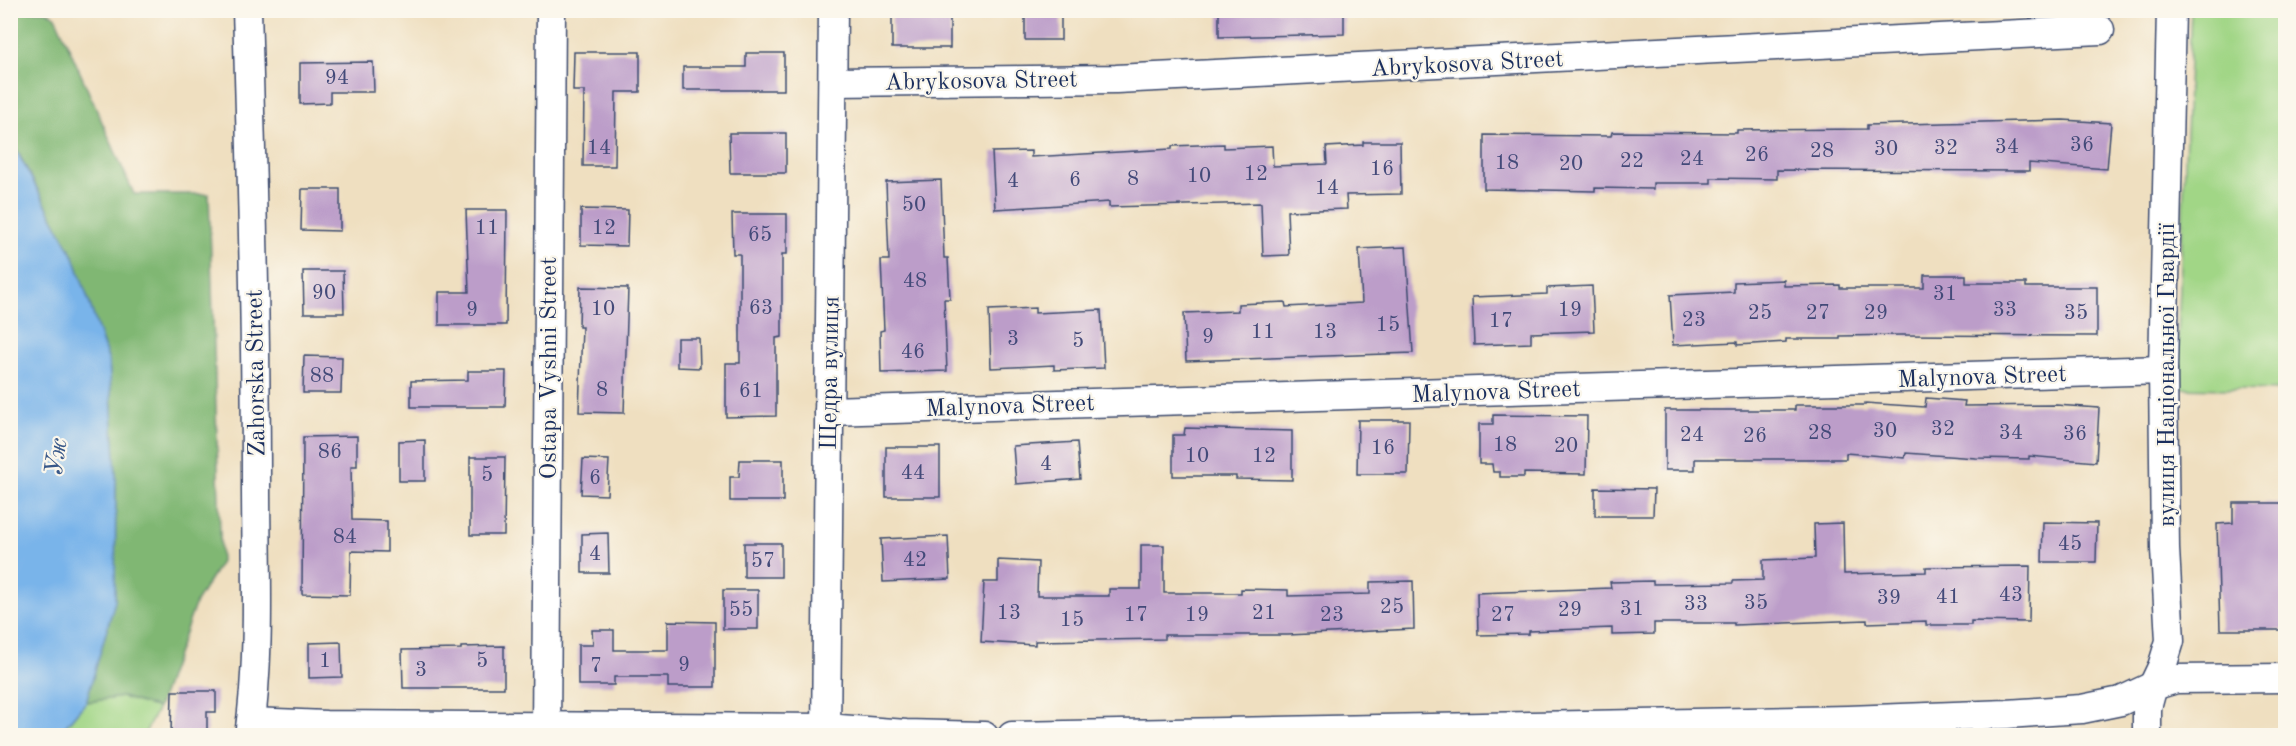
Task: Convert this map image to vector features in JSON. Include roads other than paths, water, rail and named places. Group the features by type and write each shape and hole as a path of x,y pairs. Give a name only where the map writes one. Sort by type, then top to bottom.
{"street":[{"name":"Zahorska Street","path":"247,10 254,200 256,437 256,674 250,729"},
{"name":"Ostapa Vyshni Street","path":"546,731 550,10"},
{"name":"Щедра вулиця","path":"826,732 833,10"},
{"name":"вулиця Національної Гвардії","path":"2147,735 2147,708 2170,641 2165,549 2163,370 2171,10"},
{"name":"Abrykosova Street","path":"833,82 1116,79 2100,30"},
{"name":"Malynova Street","path":"829,411 2163,370"},
{"path":"1012,735 1848,728 2082,709 2121,701 2153,686 2176,679 2286,678"},
{"path":"250,729 326,725 546,731 984,735"}],"water":[{"name":"Уж","path":"10,139 74,257 109,362 116,475 115,601 86,702 58,735 11,735"}]}
